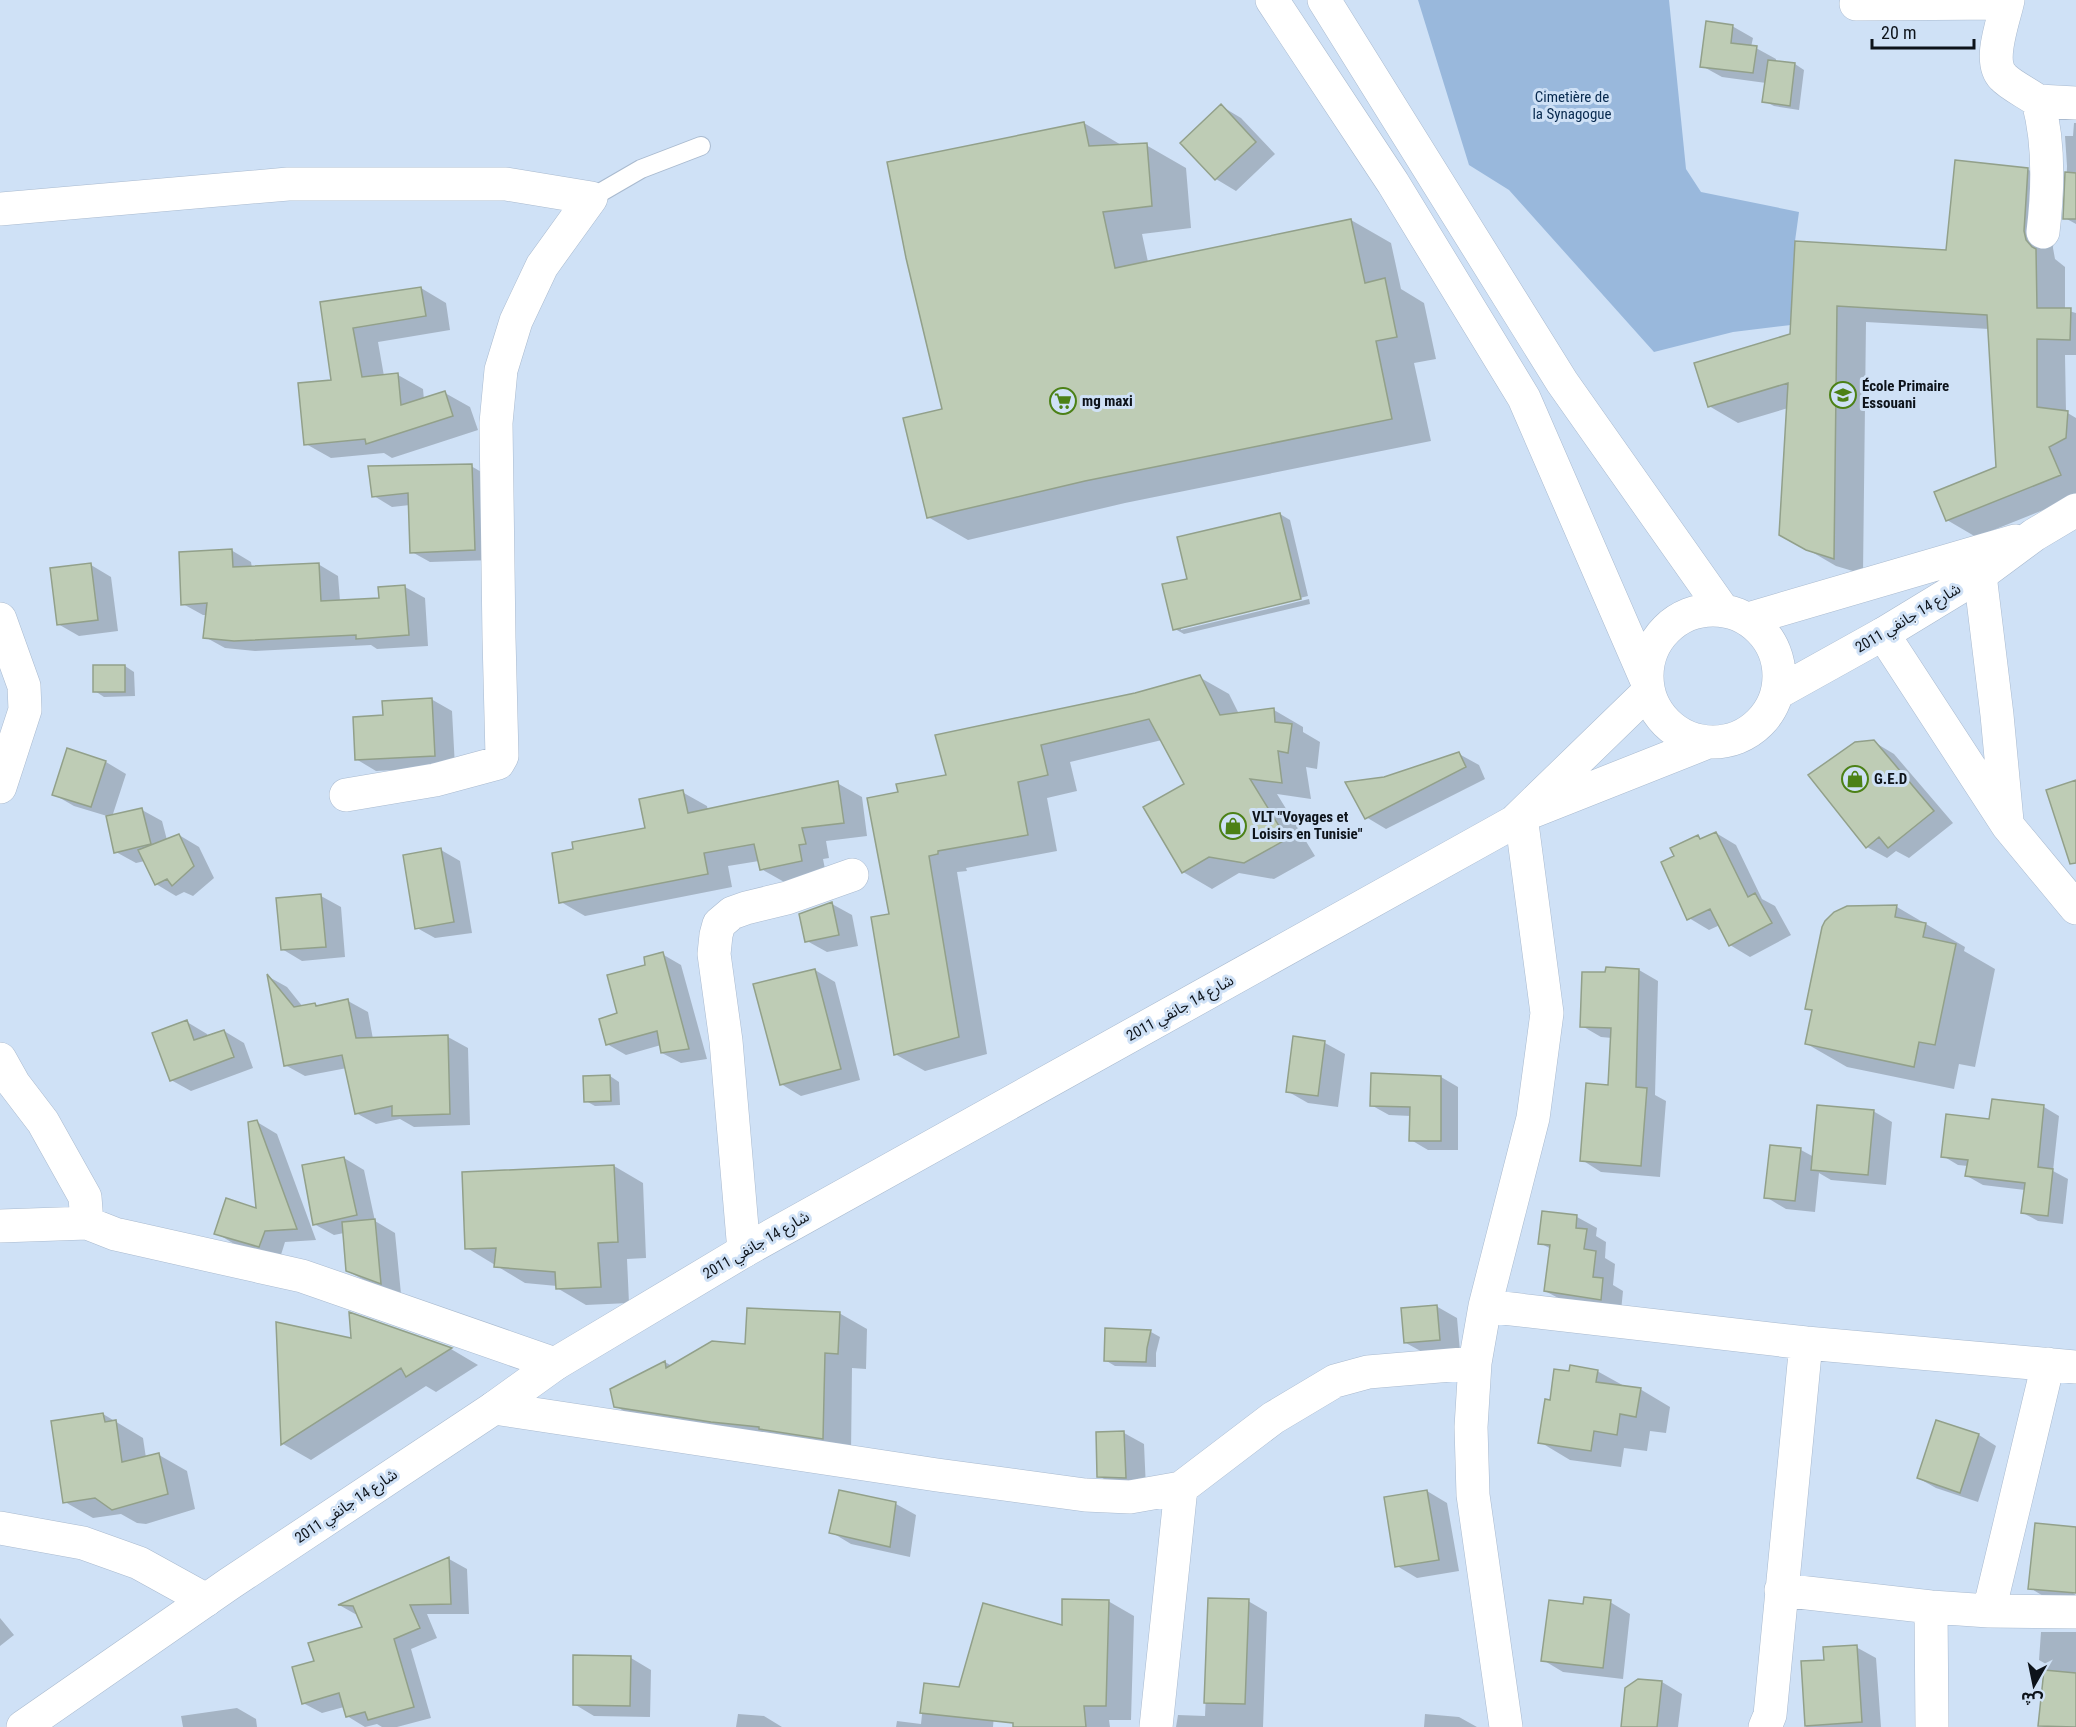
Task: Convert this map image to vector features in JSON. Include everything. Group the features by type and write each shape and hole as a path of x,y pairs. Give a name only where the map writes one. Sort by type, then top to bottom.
{"street":[{"path":"1272,0 1393,183 1524,398 1656,711 1670,727 1688,738 1708,742 1731,740 1752,730 1768,714 1777,693 1780,671 1775,651 1764,633 1735,614 1562,382 1324,0"},
{"path":"1856,3 2008,1 1997,45 1996,64 2002,77 2038,101 2076,103"},
{"path":"2038,101 2046,139 2046,205 2043,232"},
{"path":"0,209 288,184 506,184 591,198 542,267 516,321 501,370 496,423 502,756 498,763 435,780 346,795"},
{"path":"1524,398 1562,382"},
{"name":"شارع 14 جانفي 2011","path":"1777,693 1883,634 1980,575 2034,536 2076,510"},
{"name":"شارع 14 جانفي 2011","path":"1735,614 2034,536"},
{"path":"1980,575 2008,826"},
{"path":"1647,686 1648,660 1655,642 1667,627 1684,615 1702,610 1735,614"},
{"path":"0,619 24,687 26,710 0,787"},
{"path":"1883,634 2008,826 2076,908"},
{"name":"شارع 14 جانفي 2011","path":"1521,816 1647,686"},
{"name":"شارع 14 جانفي 2011","path":"23,1727 206,1600 495,1408 555,1364 744,1251 1521,816 1708,742"},
{"path":"1506,1727 1473,1496 1471,1427 1475,1363 1485,1306 1533,1118 1547,1013 1521,816"},
{"path":"744,1251 726,1041 714,954 719,924 732,913 787,898 852,875"},
{"path":"0,1059 14,1084 44,1122 85,1197 87,1223"},
{"path":"0,1226 87,1223 115,1234 302,1276 555,1364"},
{"path":"1485,1306 1806,1343 2062,1365 1989,1611"},
{"path":"1765,1727 1770,1715 1806,1343"},
{"path":"495,1408 937,1475 1085,1495 1130,1497 1181,1488 1273,1418 1335,1381 1368,1372 1475,1363"},
{"path":"1156,1727 1181,1488"},
{"path":"0,1528 84,1543 139,1563 206,1600"},
{"path":"1781,1590 1931,1607 1989,1611 2076,1612"},
{"path":"1931,1607 1932,1727"}],"lane":[{"path":"591,198 641,169 701,146"}],"green space":[{"name":"Cimetière de la Synagogue","path":"1418,0 1669,0 1686,169 1701,192 1799,212 1795,241 1791,325 1733,332 1654,352 1509,190 1469,165"}],"building":[{"path":"1706,21 1733,25 1731,43 1757,46 1753,73 1700,67"},
{"path":"1768,60 1795,63 1790,106 1762,102"},
{"path":"1221,104 1256,142 1215,180 1180,143"},
{"path":"1084,122 1089,146 1147,143 1152,206 1103,212 1115,268 1351,219 1365,283 1385,278 1397,337 1376,341 1392,419 1085,481 927,518 903,418 942,409 906,258 887,162"},
{"path":"1955,160 2028,168 2024,231 2026,240 2036,249 2037,308 2071,308 2070,340 2037,339 2037,407 2068,411 2066,438 2049,447 2061,475 1946,521 1934,492 1996,467 1987,315 1837,306 1834,559 1806,550 1779,535 1788,383 1708,407 1694,363 1790,334 1795,241 1946,250"},
{"path":"2065,172 2076,173 2076,219 2063,219"},
{"path":"421,287 426,316 353,328 362,377 398,373 401,405 445,391 453,416 366,444 365,439 304,445 298,383 331,380 320,302"},
{"path":"472,464 475,550 410,553 408,493 372,497 368,466"},
{"path":"1280,513 1301,599 1173,630 1162,584 1187,579 1177,537"},
{"path":"232,549 233,567 319,563 321,601 379,598 378,587 405,585 409,635 356,639 356,635 234,641 203,638 207,603 181,605 179,552"},
{"path":"91,563 98,620 57,625 50,568"},
{"path":"93,665 125,665 125,692 93,692"},
{"path":"1200,675 1220,715 1274,708 1275,722 1292,724 1288,753 1278,751 1282,783 1250,779 1287,839 1244,863 1209,857 1182,873 1143,807 1184,784 1149,719 1041,745 1048,775 1018,782 1028,835 938,851 938,854 929,856 959,1037 894,1055 871,917 889,914 867,798 898,792 896,784 946,775 935,735 1135,693"},
{"path":"432,698 435,756 355,760 353,717 383,715 382,701"},
{"path":"1874,740 1934,811 1888,848 1879,837 1866,848 1808,775 1855,742"},
{"path":"67,748 106,761 91,807 52,795"},
{"path":"1459,752 1466,767 1365,819 1345,782 1384,777"},
{"path":"2076,780 2076,863 2070,864 2046,790"},
{"path":"838,781 844,823 802,828 806,844 799,845 802,861 760,870 754,844 704,853 708,874 559,903 552,853 573,849 572,842 645,828 639,799 683,790 688,813"},
{"path":"142,808 151,844 114,853 106,816"},
{"path":"1716,832 1748,897 1755,893 1772,923 1729,946 1710,909 1687,920 1661,862 1674,856 1670,848 1698,835 1700,839"},
{"path":"179,834 194,866 172,886 167,879 155,885 138,850"},
{"path":"441,848 454,922 415,929 403,855"},
{"path":"321,894 326,947 281,950 276,898"},
{"path":"832,902 839,935 805,942 799,914"},
{"path":"1897,905 1895,917 1926,923 1923,937 1956,944 1935,1045 1919,1042 1914,1067 1805,1044 1812,1010 1805,1009 1825,921 1834,912 1847,906"},
{"path":"663,952 689,1049 661,1053 657,1031 606,1045 599,1019 617,1013 607,975 645,965 644,957"},
{"path":"1606,967 1639,969 1636,1087 1647,1088 1641,1166 1580,1161 1586,1083 1608,1085 1611,1028 1580,1027 1582,972 1605,972"},
{"path":"815,969 841,1069 780,1085 753,984"},
{"path":"267,974 294,1007 315,1003 316,1006 348,999 356,1038 448,1035 450,1114 392,1116 392,1106 355,1114 342,1055 284,1066"},
{"path":"187,1020 194,1040 224,1030 234,1057 170,1081 152,1033"},
{"path":"1293,1036 1325,1041 1318,1096 1286,1092"},
{"path":"1371,1073 1441,1076 1441,1141 1409,1141 1410,1107 1370,1106"},
{"path":"610,1075 611,1101 584,1102 583,1076"},
{"path":"1992,1099 2044,1105 2038,1167 2053,1169 2048,1216 2021,1213 2025,1183 1965,1176 1968,1160 1941,1157 1946,1114 1989,1119"},
{"path":"1817,1105 1874,1110 1868,1175 1811,1170"},
{"path":"257,1120 297,1229 265,1231 259,1247 214,1234 226,1198 256,1208 248,1122"},
{"path":"1770,1145 1801,1148 1795,1201 1764,1198"},
{"path":"344,1157 357,1215 313,1225 302,1165"},
{"path":"614,1165 618,1242 598,1243 601,1287 556,1289 555,1272 494,1267 496,1248 465,1249 462,1172"},
{"path":"1542,1211 1577,1215 1576,1228 1587,1229 1584,1249 1596,1251 1593,1277 1603,1278 1601,1300 1544,1291 1550,1245 1538,1244"},
{"path":"375,1219 381,1284 346,1271 342,1222"},
{"path":"1437,1305 1440,1340 1404,1343 1401,1308"},
{"path":"747,1308 840,1312 838,1354 825,1353 823,1439 759,1429 759,1427 614,1407 610,1389 665,1361 666,1368 712,1341 745,1344"},
{"path":"349,1312 452,1348 406,1377 401,1368 281,1445 276,1322 351,1338"},
{"path":"1105,1328 1151,1330 1146,1362 1104,1361"},
{"path":"1570,1365 1598,1370 1596,1382 1641,1388 1636,1417 1620,1414 1617,1435 1594,1431 1591,1451 1538,1443 1545,1399 1550,1400 1554,1369 1569,1371"},
{"path":"103,1413 105,1422 116,1420 122,1462 159,1453 168,1494 112,1510 95,1498 63,1503 51,1421"},
{"path":"1936,1420 1979,1434 1960,1493 1917,1478"},
{"path":"1124,1431 1126,1478 1097,1477 1096,1432"},
{"path":"839,1490 896,1502 890,1547 829,1533"},
{"path":"1427,1490 1439,1560 1395,1567 1384,1497"},
{"path":"2035,1523 2076,1527 2076,1593 2028,1589"},
{"path":"449,1557 451,1604 410,1605 420,1628 394,1639 414,1707 368,1720 365,1712 346,1717 339,1693 302,1704 292,1667 314,1661 308,1643 362,1627 353,1606 338,1605"},
{"path":"1584,1597 1611,1600 1603,1668 1541,1661 1549,1600 1583,1604"},
{"path":"1208,1598 1249,1599 1245,1704 1204,1703"},
{"path":"1062,1599 1109,1600 1106,1706 1084,1706 1086,1727 1013,1727 1013,1723 920,1713 924,1683 959,1687 983,1603 1062,1625"},
{"path":"1857,1645 1862,1722 1805,1726 1801,1661 1824,1660 1823,1647"},
{"path":"573,1655 631,1656 630,1706 573,1705"},
{"path":"2044,1670 2076,1673 2076,1727 2038,1726"},
{"path":"1638,1679 1662,1681 1657,1727 1621,1727 1625,1688"}],"place":[{"name":"École Primaire Essouani","path":"1843,395"},
{"name":"mg maxi","path":"1063,401"},
{"name":"G.E.D","path":"1855,779"},
{"name":"VLT \"Voyages et Loisirs en Tunisie\"","path":"1233,826"}]}
